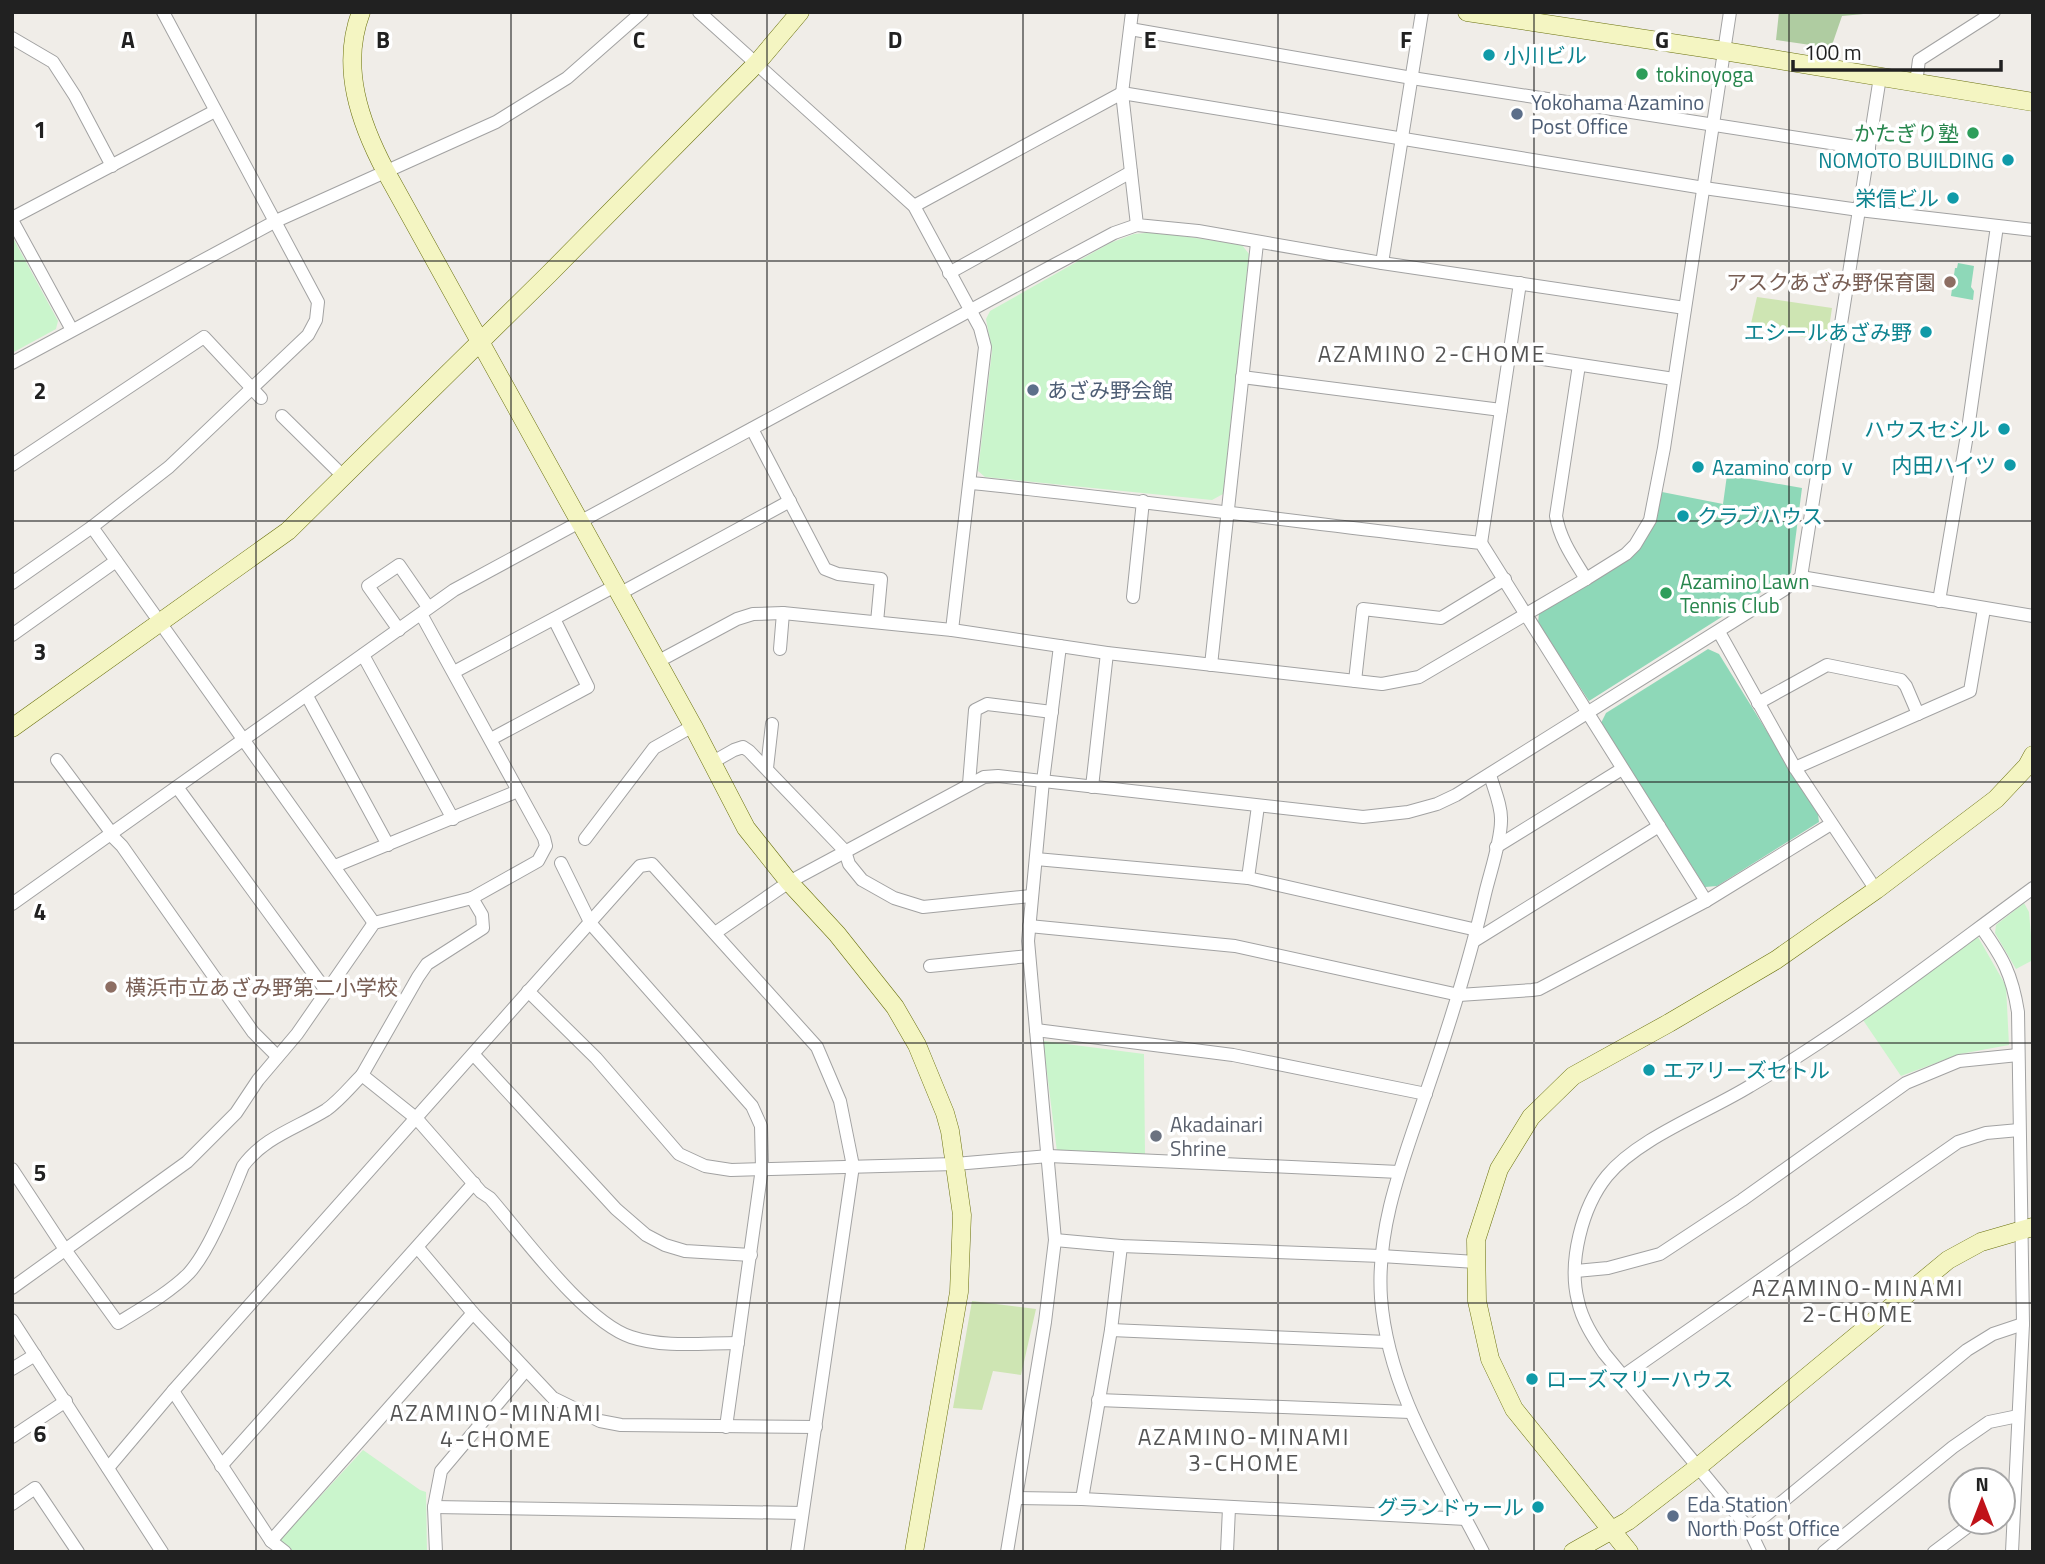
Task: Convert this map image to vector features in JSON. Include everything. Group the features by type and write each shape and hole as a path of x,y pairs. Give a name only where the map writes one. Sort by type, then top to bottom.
{"street":[{"path":"360,12 351,68 358,107 386,172 693,726 746,828 789,882 837,934 895,1007 917,1045 945,1113 962,1215 959,1292 914,1552"},
{"path":"12,363 276,221 508,115 566,78 642,12"},
{"path":"699,12 914,206 980,328 985,347 952,630"},
{"path":"12,728 288,531 757,63 800,12"},
{"path":"1132,12 1122,93 1137,225"},
{"path":"1382,263 1422,12"},
{"path":"1467,12 2033,102"},
{"path":"657,662 737,619 753,614 783,613 952,630 1107,653 1382,684 1419,677 1527,615 1626,554 1646,530 1654,504 1730,12"},
{"path":"1916,83 1920,60 1994,12"},
{"path":"12,583 92,527 257,393 308,335 316,320 318,302 164,13"},
{"path":"1130,29 1412,78 1869,149"},
{"path":"12,38 53,62 75,96 111,166"},
{"path":"1801,577 1880,77"},
{"path":"914,206 1122,93 1704,188 1859,210 2033,230"},
{"path":"72,330 12,219 215,111"},
{"path":"949,273 1131,172"},
{"path":"12,904 474,579 1114,233 1137,225 1198,231 1382,263 1685,308"},
{"path":"1939,601 1997,226"},
{"path":"1211,665 1257,243"},
{"path":"1520,283 1481,543 1706,901"},
{"path":"12,465 204,337 257,393"},
{"path":"1509,354 1674,379"},
{"path":"1579,365 1556,516 1564,542 1586,579"},
{"path":"1242,377 1501,410"},
{"path":"282,416 343,476"},
{"path":"752,429 825,569 838,574 881,579 877,622"},
{"path":"971,483 1143,500 1227,514 1481,543"},
{"path":"1133,597 1143,500"},
{"path":"454,672 790,501"},
{"path":"92,527 374,923"},
{"path":"12,635 116,561"},
{"path":"12,1288 187,1162 236,1114 258,1080 297,1034 374,923 472,898 538,861 546,846 544,838 399,565 368,586 399,630"},
{"path":"715,933 789,882 969,784 993,776 1354,817 1382,816 1437,804 1490,775 1719,632 1801,577 2033,616"},
{"path":"1355,681 1363,610 1441,618 1505,579"},
{"path":"1795,768 1970,691 1984,609"},
{"path":"780,649 783,613"},
{"path":"491,739 588,687 554,619"},
{"path":"1719,632 1795,768 1876,890"},
{"path":"1007,1552 1045,1322 1055,1240 1029,956 1029,926 1060,646"},
{"path":"1092,787 1107,653"},
{"path":"363,655 453,819"},
{"path":"1758,703 1827,665 1901,681 1918,714"},
{"path":"307,696 388,845"},
{"path":"969,784 975,710 987,704 1052,712"},
{"path":"767,768 772,724"},
{"path":"585,839 654,748 693,726"},
{"path":"712,763 743,747 767,768 845,851 849,864 862,880 894,898 923,907 1031,896"},
{"path":"1629,1552 1514,1409 1490,1359 1479,1319 1476,1240 1499,1169 1531,1117 1568,1080 1776,960 1876,890 1996,799 2033,755"},
{"path":"57,760 122,846 253,1032 277,1056"},
{"path":"1496,847 1622,769"},
{"path":"1483,1552 1410,1412 1397,1378 1387,1342 1381,1296 1381,1256 1387,1217 1399,1172 1459,995 1502,821 1490,775"},
{"path":"177,787 327,992"},
{"path":"335,866 518,790"},
{"path":"1248,878 1258,806"},
{"path":"1029,926 1235,946 1459,995 1539,989 1706,901 1831,824"},
{"path":"1036,859 1248,878 1475,935 1659,826"},
{"path":"561,863 591,924 752,1106 761,1126 762,1168 726,1426"},
{"path":"108,1468 173,1391 640,866 652,864 817,1047 836,1088 853,1166 797,1552"},
{"path":"1760,1552 1749,1529 1604,1353 1589,1330 1577,1301 1576,1271 1577,1247 1586,1212 1606,1177 1631,1152 1750,1086 1836,1032 2033,888"},
{"path":"12,1168 66,1251 118,1323 189,1273 208,1244 243,1166 252,1154 267,1142 328,1109 362,1075 427,964 483,929 482,915 472,898"},
{"path":"1980,927 2000,954 2013,983 2018,1012 2019,1130 2026,1228 2018,1416 2013,1466"},
{"path":"930,966 1029,956"},
{"path":"528,991 596,1058 679,1154 705,1166 731,1170 955,1164 1049,1156 1399,1172"},
{"path":"1036,1030 1233,1055 1426,1094"},
{"path":"474,1055 616,1209 646,1235 685,1251 751,1255"},
{"path":"1576,1271 1608,1268 1660,1254 1906,1083 1959,1061 2018,1055"},
{"path":"362,1075 416,1119 490,1198 575,1296 598,1318 628,1336 652,1342 738,1343"},
{"path":"1623,1376 1958,1142 1986,1133 2019,1130"},
{"path":"221,1466 474,1183"},
{"path":"1573,1552 1611,1531 1698,1467 1948,1260 1982,1242 2026,1228"},
{"path":"1055,1240 1121,1246 1476,1262"},
{"path":"1082,1499 1111,1330 1121,1246"},
{"path":"418,1248 473,1313 553,1398 600,1421 621,1425 816,1426"},
{"path":"271,1541 473,1313"},
{"path":"12,1320 162,1552"},
{"path":"1749,1529 1967,1350 1993,1334 2023,1324"},
{"path":"1111,1330 1387,1342"},
{"path":"12,1369 35,1354"},
{"path":"436,1552 434,1507 441,1471 526,1370"},
{"path":"173,1391 271,1541 285,1552"},
{"path":"1098,1400 1410,1412"},
{"path":"12,1437 66,1401"},
{"path":"1824,1552 1953,1447 1989,1422 2018,1416"},
{"path":"12,1504 35,1488 78,1552"},
{"path":"1016,1497 1466,1519"},
{"path":"434,1507 802,1513"},
{"path":"1227,1552 1229,1508"},
{"path":"1934,1552 1955,1536"}],"green space":[{"path":"1779,12 1885,12 1842,16 1831,48 1776,40"},
{"path":"1156,232 1242,245 1249,254 1223,494 1212,500 985,477 978,471 992,351 986,319 990,311 1110,243 1134,234"},
{"path":"12,236 58,321 56,329 12,353"},
{"path":"1958,263 1974,266 1971,287 1974,291 1973,300 1951,296"},
{"path":"1757,297 1832,308 1827,341 1750,328"},
{"name":"Azamino Lawn Tennis Club","path":"1727,475 1802,488 1791,573 1589,701 1538,623 1539,613 1649,533 1662,492 1723,504"},
{"name":"Azamino Lawn Tennis Club","path":"1708,649 1719,654 1818,814 1819,822 1717,886 1705,887 1601,723 1606,713"},
{"path":"2024,903 2029,912 2033,960 2016,969 1995,933 1996,925"},
{"path":"1978,937 2006,986 2009,1045 1960,1054 1901,1076 1863,1020"},
{"path":"1043,1041 1144,1054 1145,1155 1057,1152"},
{"path":"972,1301 1036,1309 1021,1375 993,1371 982,1410 953,1408"},
{"path":"363,1450 426,1492 427,1552 291,1552 279,1541"}],"place":[{"name":"小川ビル","path":"1489,55"},
{"name":"tokinoyoga","path":"1642,74"},
{"name":"Yokohama Azamino Post Office","path":"1517,114"},
{"name":"かたぎり塾","path":"1973,133"},
{"name":"NOMOTO BUILDING","path":"2008,160"},
{"name":"栄信ビル","path":"1953,198"},
{"name":"アスクあざみ野保育園","path":"1950,282"},
{"name":"エシールあざみ野","path":"1926,332"},
{"name":"あざみ野会館","path":"1033,390"},
{"name":"ハウスセシル","path":"2004,429"},
{"name":"内田ハイツ","path":"2010,465"},
{"name":"Azamino corp ⅴ","path":"1698,467"},
{"name":"クラブハウス","path":"1683,516"},
{"name":"Azamino Lawn Tennis Club","path":"1666,593"},
{"name":"横浜市立あざみ野第二小学校","path":"111,987"},
{"name":"エアリーズセトル","path":"1649,1070"},
{"name":"Akadainari Shrine","path":"1156,1136"},
{"name":"ローズマリーハウス","path":"1532,1379"},
{"name":"グランドゥール","path":"1538,1507"},
{"name":"Eda Station North Post Office","path":"1673,1516"}],"district":[{"name":"AZAMINO 2-CHOME","path":"1432,353"},
{"name":"AZAMINO-MINAMI 2-CHOME","path":"1858,1300"},
{"name":"AZAMINO-MINAMI 4-CHOME","path":"496,1425"},
{"name":"AZAMINO-MINAMI 3-CHOME","path":"1244,1449"}]}
